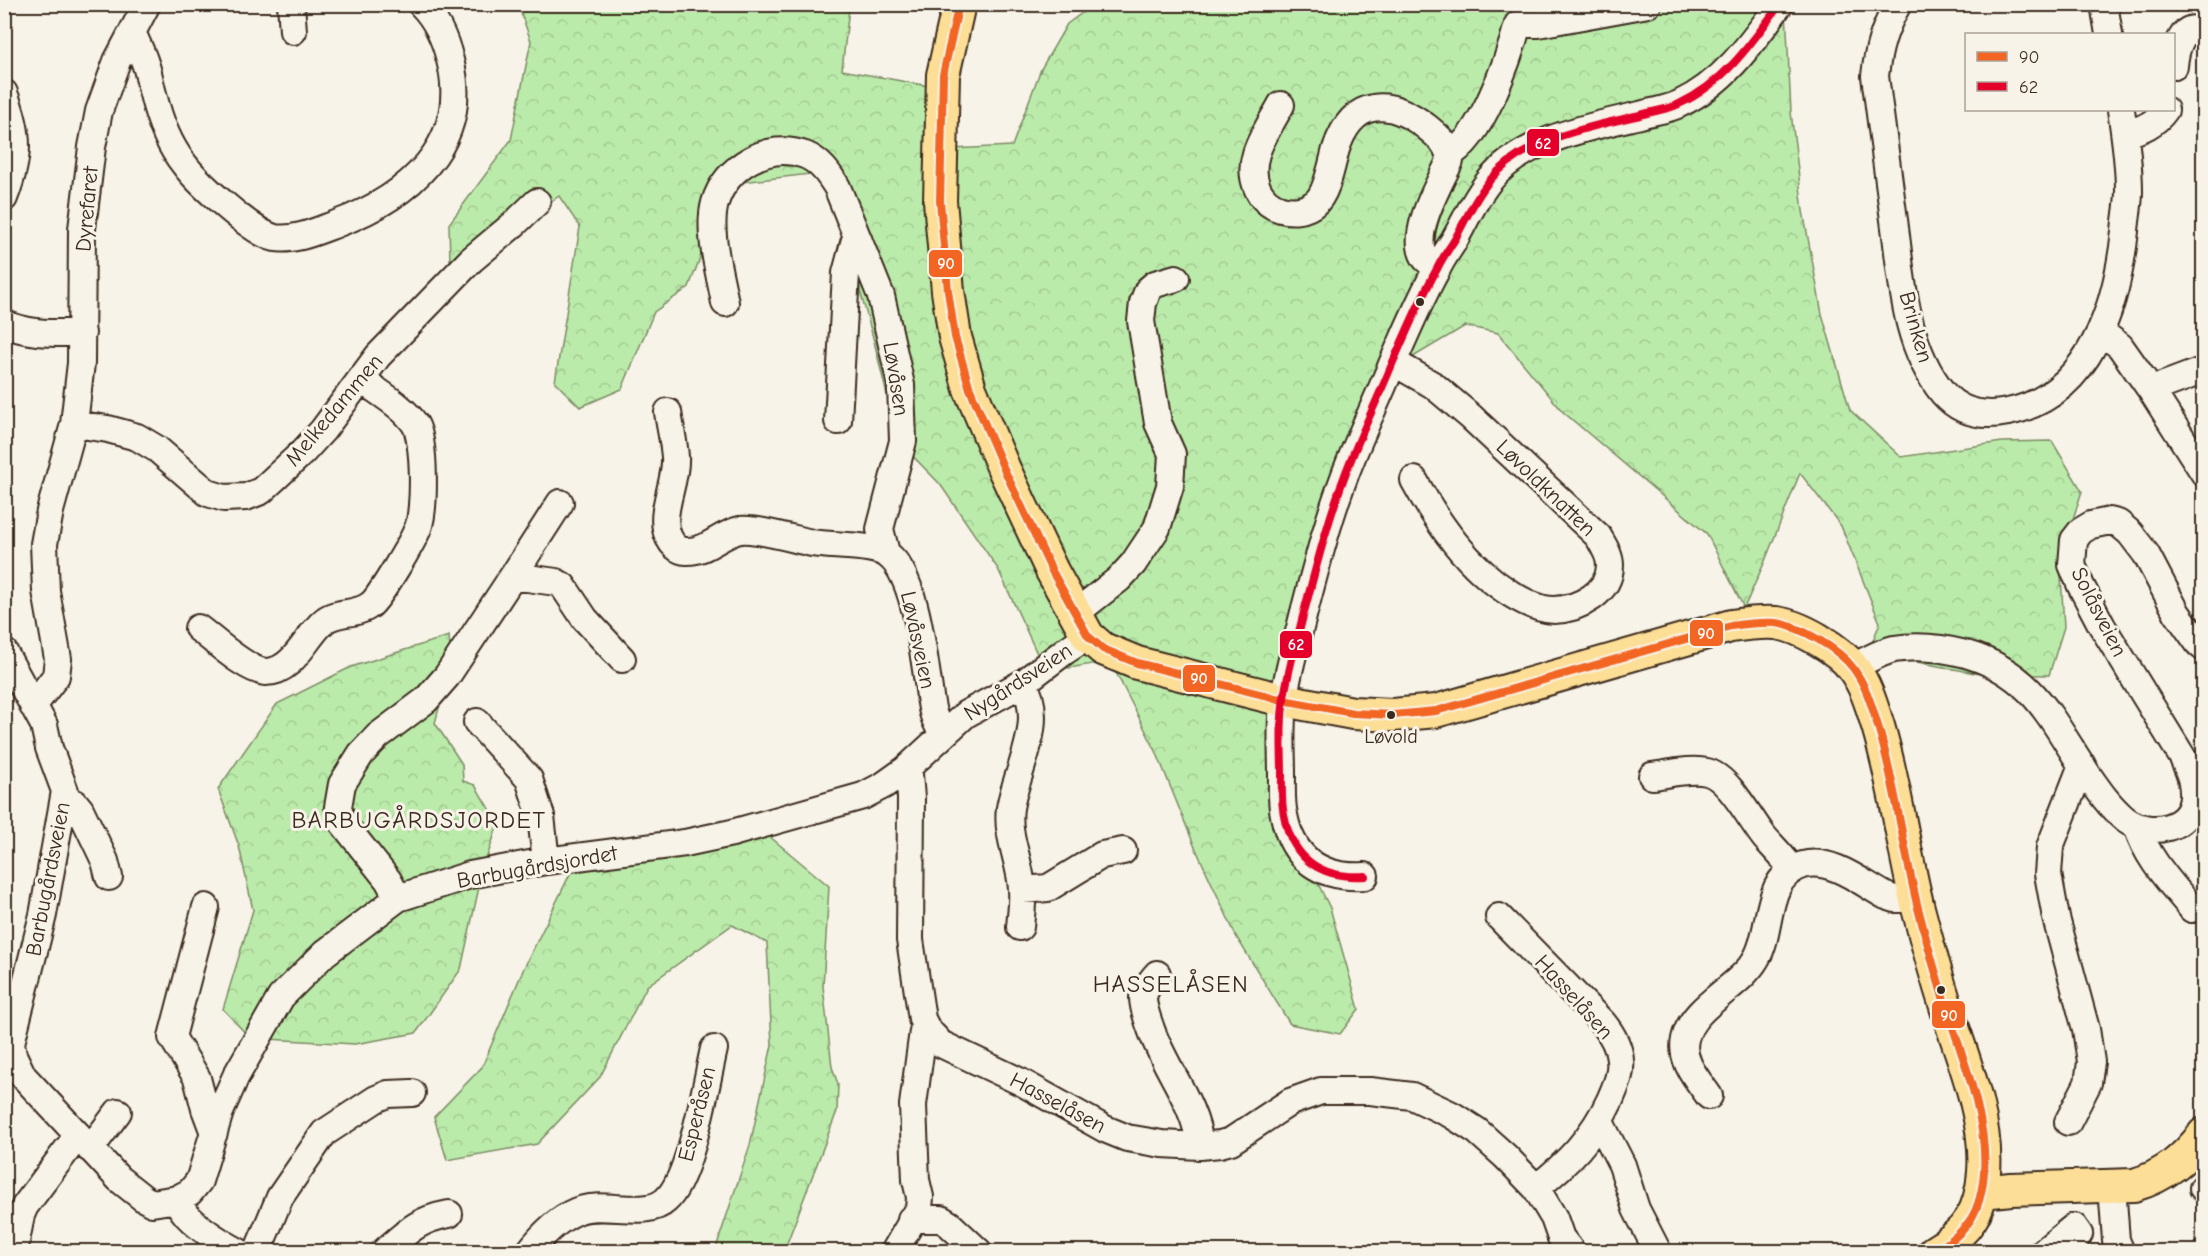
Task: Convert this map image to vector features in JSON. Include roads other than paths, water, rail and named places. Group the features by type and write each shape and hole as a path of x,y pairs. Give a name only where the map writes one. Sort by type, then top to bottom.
{"main road":[{"name":"Nygårdsveien","path":"959,4 943,75 940,201 948,291 955,337 969,389 1000,459 1052,571 1088,636"},
{"path":"1088,636 1103,649 1137,663 1283,700 1353,713 1394,715 1436,711 1743,624 1777,623 1813,636 1836,650 1852,667 1871,704 1888,759 1916,899 1971,1086 1981,1128 1984,1170 1982,1192 1974,1216 1965,1229 1948,1244 1934,1251"},
{"path":"1982,1192 2011,1189 2112,1187 2151,1181 2180,1162 2204,1134"}],"street":[{"name":"Dyrefaret","path":"74,424 81,363 82,229 92,147 99,111 117,61 147,4"},
{"path":"291,4 293,31"},
{"path":"133,34 146,64 153,97 166,135 184,165 233,213 261,232 274,237 289,238 312,234 360,216 417,178 435,157 447,132 454,98 453,71 446,44 430,13 421,4"},
{"path":"1450,154 1456,151 1471,134 1488,105 1513,44 1520,14 1538,24 1648,4"},
{"path":"1365,876 1351,877 1314,867 1299,853 1289,834 1283,813 1281,728 1283,700 1320,551 1351,458 1437,268 1474,202 1492,178 1514,159 1542,143 1593,126 1677,105 1724,75 1754,40 1779,4"},
{"name":"Brinken","path":"1898,4 1883,33 1877,55 1875,76 1908,316 1922,362 1943,394 1962,409 1976,414 1996,415 2019,410 2042,401 2063,386 2101,332 2117,285 2124,240 2129,192 2123,121"},
{"path":"2104,4 2109,33"},
{"path":"2175,48 2183,35 2190,31 2197,30 2204,35"},
{"path":"4,93 14,118 17,145 13,176 4,198"},
{"path":"1281,105 1256,152 1254,165 1259,194 1266,202 1279,209 1293,212 1308,208 1318,202 1326,185 1337,146 1347,126 1365,109 1378,106 1393,108 1419,121 1442,140 1450,154 1450,161 1420,233 1421,249 1426,259 1437,268"},
{"name":"Brinken","path":"2123,121 2135,132 2148,126 2164,111"},
{"name":"Løvåsen","path":"725,303 713,231 714,205 722,183 747,162 772,152 784,151 805,155 817,162 829,173 837,187 881,296 901,385 903,441 880,529 886,553"},
{"name":"Melkedammen","path":"74,424 108,429 137,437 157,449 208,493 224,498 246,497 261,490 303,452 362,380 378,356 471,260 537,202"},
{"path":"838,421 846,273 854,243 859,241"},
{"path":"1073,609 1082,608 1119,579 1133,564 1157,528 1164,507 1170,486 1173,454 1158,423 1141,321 1143,303 1148,290 1155,284 1176,278"},
{"path":"4,323 12,327 54,334 82,333"},
{"path":"2101,332 2120,346 2204,473"},
{"name":"Løvoldknatten","path":"1393,362 1434,385 1598,536 1606,549 1610,563 1608,575 1600,590 1591,599 1574,606 1554,610 1538,607 1521,599 1491,580 1469,559 1434,516 1414,480"},
{"path":"2151,390 2204,370"},
{"path":"198,628 250,667 270,672 283,666 297,654 324,620 337,615 358,612 380,595 418,528 422,510 423,482 419,433 403,412 362,380"},
{"path":"668,412 675,457 674,478 666,511 666,530 676,548 683,551 702,549 741,530 886,553"},
{"path":"33,706 56,676 58,659 46,591 44,544 50,511 74,424"},
{"path":"398,898 388,880 342,822 338,807 342,784 361,754 378,736 426,700 447,676 560,503"},
{"name":"Solåsveien","path":"2137,826 2159,830 2169,828 2181,821 2190,811 2193,797 2192,777 2081,586 2072,565 2074,540 2081,531 2091,525 2110,521 2118,523 2130,533 2146,554 2176,613 2204,648"},
{"name":"Løvåsveien","path":"886,553 894,561 906,581 911,595 934,718 944,734"},
{"path":"513,576 556,582 563,586 585,619 622,658"},
{"name":"Nygårdsveien","path":"905,770 966,714 1023,683 1088,636"},
{"path":"1852,667 1893,649 1921,646 1951,650 1986,660 2002,668 2029,689 2045,708 2105,799 2127,820 2137,826 2154,863 2192,909"},
{"name":"Barbugårdsveien","path":"4,652 44,725 49,748 65,790 43,915 11,1043 13,1055 23,1076 119,1179 152,1203 177,1199"},
{"path":"1020,927 1022,890 1012,841 1010,809 1031,730 1031,710 1023,683"},
{"path":"477,722 529,779 541,816 546,861"},
{"path":"2068,1122 2088,1083 2091,1062 2086,1029 2056,918 2048,874 2050,847 2082,765"},
{"path":"894,1251 919,1209 913,1105 921,1041 923,1031 927,1029 922,1019 910,940 910,798 909,774 905,770"},
{"name":"Barbugårdsjordet","path":"177,1199 190,1192 199,1181 214,1132 236,1076 281,998 325,953 398,898 470,875 546,861 639,850 732,833 863,796 905,770"},
{"path":"1652,776 1696,770 1715,775 1733,792 1754,824 1793,870"},
{"path":"64,801 75,803 80,809 105,861 109,877"},
{"path":"1022,890 1048,888 1102,855 1124,851"},
{"path":"1709,1096 1687,1063 1684,1043 1686,1034 1702,1012 1742,976 1757,958 1765,936 1773,897 1785,876 1793,870 1812,863 1823,864 1886,896 1895,899 1916,899"},
{"path":"206,907 172,1036 197,1078 214,1132"},
{"name":"Hasselåsen","path":"1499,917 1603,1023 1616,1042 1621,1062 1620,1074 1600,1122 1574,1156 1536,1188"},
{"path":"1157,974 1143,997 1147,1017 1162,1056 1198,1129 1200,1146"},
{"name":"Hasselåsen","path":"927,1029 941,1044 1021,1082 1105,1130 1127,1138 1150,1142 1200,1146 1231,1141 1275,1111 1305,1095 1321,1091 1392,1092 1424,1100 1460,1120 1498,1150 1536,1188 1554,1218 1565,1247"},
{"name":"Esperåsen","path":"529,1251 554,1225 579,1210 603,1207 646,1209 667,1200 690,1153 714,1049"},
{"path":"257,1251 280,1197 324,1133 375,1099 388,1094 412,1093"},
{"path":"14,1251 25,1206 84,1142 118,1112"},
{"path":"1600,1122 1622,1165 1636,1209 1658,1251"},
{"path":"2112,1187 2116,1240 2121,1251"},
{"path":"177,1199 178,1204 214,1239 239,1251"},
{"path":"384,1251 418,1222 448,1214"},
{"path":"911,1219 941,1220 949,1224 979,1251"},
{"path":"2043,1251 2074,1227 2079,1234 2068,1251"}],"place":[{"name":"Løvold","path":"1391,715"}],"district":[{"name":"BARBUGÅRDSJORDET","path":"419,820"},
{"name":"HASSELÅSEN","path":"1171,984"}]}
